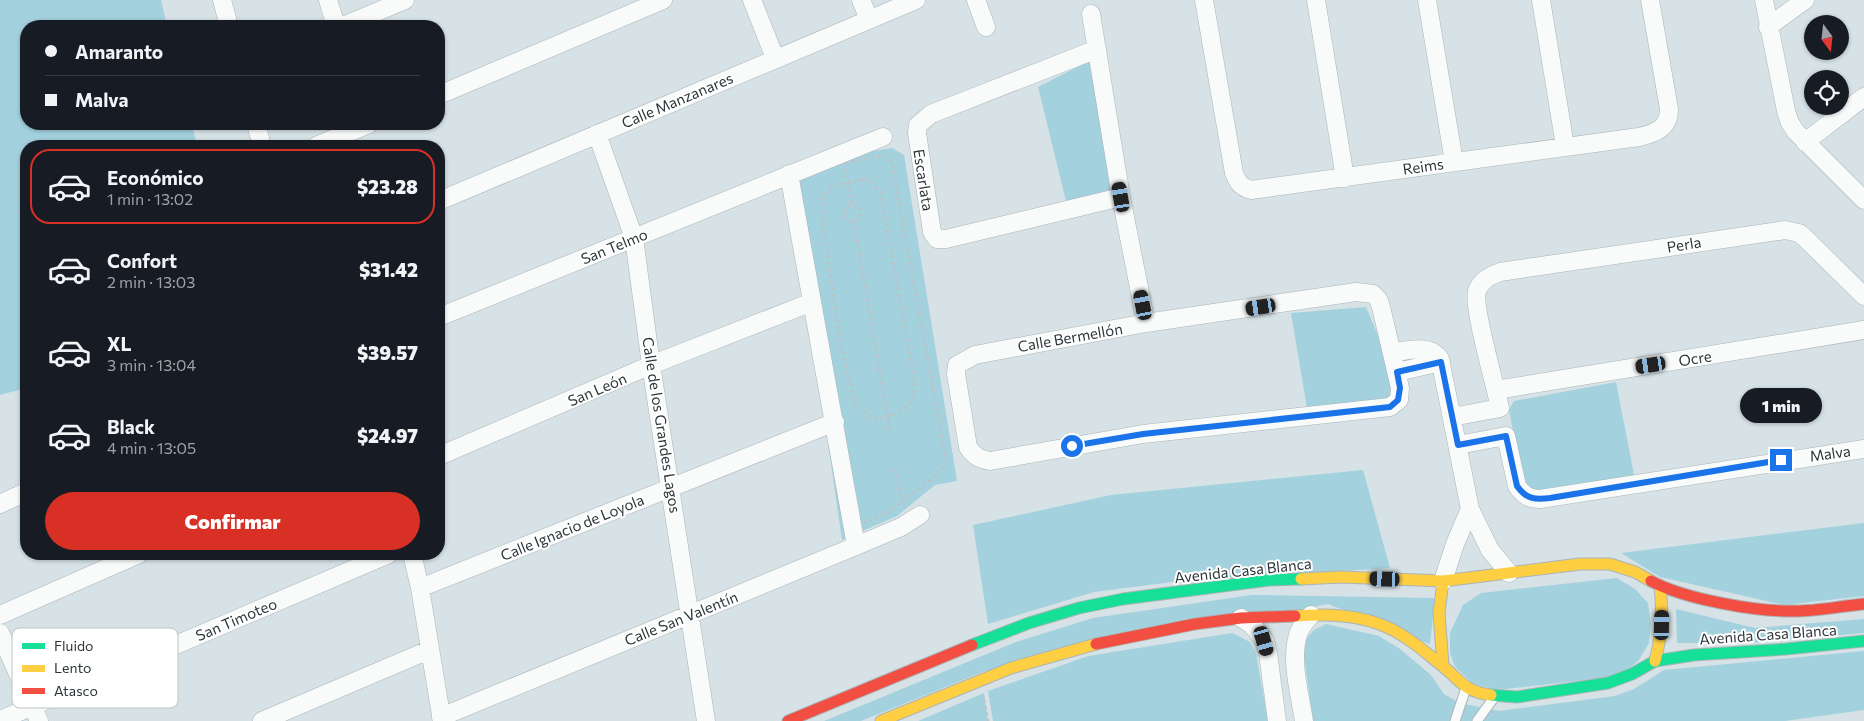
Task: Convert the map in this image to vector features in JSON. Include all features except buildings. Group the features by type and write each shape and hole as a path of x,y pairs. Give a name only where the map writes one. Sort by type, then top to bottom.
{"street":[{"path":"222,0 227,20"},
{"path":"328,0 334,20"},
{"path":"357,20 405,0"},
{"path":"445,91 663,0"},
{"path":"752,0 775,58"},
{"path":"861,0 869,19"},
{"name":"Calle Manzanares","path":"445,198 916,0"},
{"path":"976,0 986,27"},
{"name":"Reims","path":"1204,0 1237,182 1242,188 1251,190 1647,135 1663,128 1669,116 1668,102 1650,0"},
{"path":"1316,0 1345,178"},
{"path":"1427,0 1454,162"},
{"path":"1541,0 1566,146"},
{"path":"1764,0 1768,27 1790,123 1805,142 1864,200"},
{"path":"1768,27 1805,0"},
{"path":"1092,14 1121,197 1146,323"},
{"name":"Escarlata","path":"1097,49 931,114 918,125 917,133 932,232 937,239 946,239 1121,197"},
{"path":"1805,142 1864,97"},
{"path":"331,140 355,130"},
{"name":"Calle de los Grandes Lagos","path":"597,134 634,238 706,721"},
{"name":"San Telmo","path":"445,315 883,137"},
{"path":"789,174 856,546"},
{"name":"Perla","path":"1496,390 1477,310 1476,293 1481,283 1490,276 1500,272 1785,230 1799,233 1805,238 1864,296"},
{"name":"Calle Bermellón","path":"1365,292 1373,294 1378,299 1392,353 1397,372 1399,396 1395,404 1383,408 1143,434 990,461 980,460 972,454 968,447 956,374 956,365 975,355 1146,323 1365,292"},
{"name":"San León","path":"445,453 652,365 812,302"},
{"name":"Ocre","path":"1496,390 1864,330"},
{"path":"1392,353 1414,349 1428,350 1438,355 1441,362 1470,509 1490,550 1510,573"},
{"path":"1397,372 1441,362"},
{"path":"1452,416 1500,408 1496,390"},
{"name":"Calle Ignacio de Loyola","path":"420,588 835,422"},
{"name":"Malva","path":"1458,445 1506,436 1517,486 1530,499 1550,498 1864,448"},
{"path":"0,504 20,495"},
{"path":"1443,666 1438,621 1439,597 1455,544 1470,509"},
{"name":"Calle San Valentín","path":"441,719 901,527 920,515"},
{"path":"0,615 125,560"},
{"name":"San Timoteo","path":"178,649 376,560"},
{"path":"413,560 420,588 441,719"},
{"name":"Avenida Casa Blanca","path":"788,721 987,639 1029,623 1079,608 1123,599 1269,580 1341,577 1443,581 1580,564 1610,564 1634,572 1660,586 1708,600 1759,609 1795,611 1864,604"},
{"path":"1655,661 1662,640 1660,586"},
{"name":"Avenida Casa Blanca","path":"882,721 1012,668 1083,647 1195,624 1241,618 1330,614 1359,618 1389,628 1412,642 1443,666 1466,688 1482,694 1517,697 1608,683 1632,674 1655,661 1694,654 1786,650 1864,641"},
{"path":"1304,721 1296,670 1295,650 1298,634 1311,615"},
{"path":"1241,618 1252,625 1264,641 1268,653 1277,721"},
{"path":"0,633 12,661"},
{"path":"262,721 429,650"},
{"path":"1270,674 1296,670"},
{"name":"San Timoteo","path":"0,720 35,714 48,708"}],"lane":[{"path":"1456,721 1466,688"},
{"path":"1477,721 1495,696"}],"path":[{"path":"884,156 892,164 945,454 943,468 902,502 887,514 860,524 798,192 801,182 807,177 843,163 884,156"},
{"path":"843,163 852,205"},
{"path":"866,179 872,181 881,194 915,384 914,394 910,402 903,410 888,417 877,419 868,416 854,403 841,347 821,201 824,194 847,181 866,179"},
{"path":"852,205 858,206 862,212 859,219 854,221 847,218 845,213 848,207 852,205"},
{"path":"854,221 890,431"},
{"path":"895,469 902,502"}],"shaded area":[{"path":"0,0 161,0 166,20 20,20 20,130 193,130 196,140 20,140 20,390 0,395"},
{"path":"1093,59 1116,194 1067,205 1038,87"},
{"path":"892,148 904,155 957,481 935,485 897,516 842,540 828,443 841,420 823,313 805,299 786,197 801,175 844,156"},
{"path":"1366,307 1386,354 1395,391 1387,405 1308,414 1291,313"},
{"path":"1616,382 1634,475 1541,494 1523,485 1509,410 1514,401"},
{"path":"1363,470 1390,568 1172,582 1094,592 988,624 973,525 1111,495"},
{"path":"1864,523 1864,596 1784,605 1660,577 1621,553"},
{"path":"1617,578 1635,589 1648,603 1651,624 1649,643 1639,660 1620,676 1497,690 1472,683 1455,667 1450,653 1450,633 1463,605 1481,593"},
{"path":"1252,595 1435,598 1430,644 1328,604 985,671 861,721 824,721 1016,642 1093,618"},
{"path":"1676,609 1755,628 1864,619 1864,633 1750,643 1677,643"},
{"path":"1326,624 1379,636 1400,649 1431,675 1444,694 1460,703 1499,711 1615,696 1634,689 1664,670 1864,651 1864,710 1785,721 1313,721 1304,656 1304,641 1314,630"},
{"path":"1232,633 1250,642 1256,654 1268,721 993,721 988,691 1088,656"},
{"path":"984,693 988,721 918,721"}],"traffic: fast":[{"path":"972,645 1029,623 1079,608 1123,599 1269,580 1301,579"},
{"path":"1491,695 1517,697 1608,683 1632,674 1655,661 1694,655 1786,649 1864,641"}],"traffic: slow":[{"path":"1301,579 1341,577 1443,581 1580,564 1610,564 1635,572 1651,581"},
{"path":"1443,581 1439,613 1443,666"},
{"path":"1655,661 1661,624 1660,586"},
{"path":"1295,616 1343,616 1378,623 1409,640 1468,688 1491,695"},
{"path":"881,721 1011,668 1096,644"}],"traffic: jam":[{"path":"1651,581 1701,599 1741,607 1779,611 1804,611 1864,604"},
{"path":"1096,644 1195,624 1241,618 1295,616"},
{"path":"788,721 972,645"}],"route":[{"path":"1072,446 1143,434 1390,407 1395,404 1399,396 1400,388 1397,372 1441,362 1458,445 1506,436 1515,481 1521,492 1530,499 1550,498 1781,460"}]}
